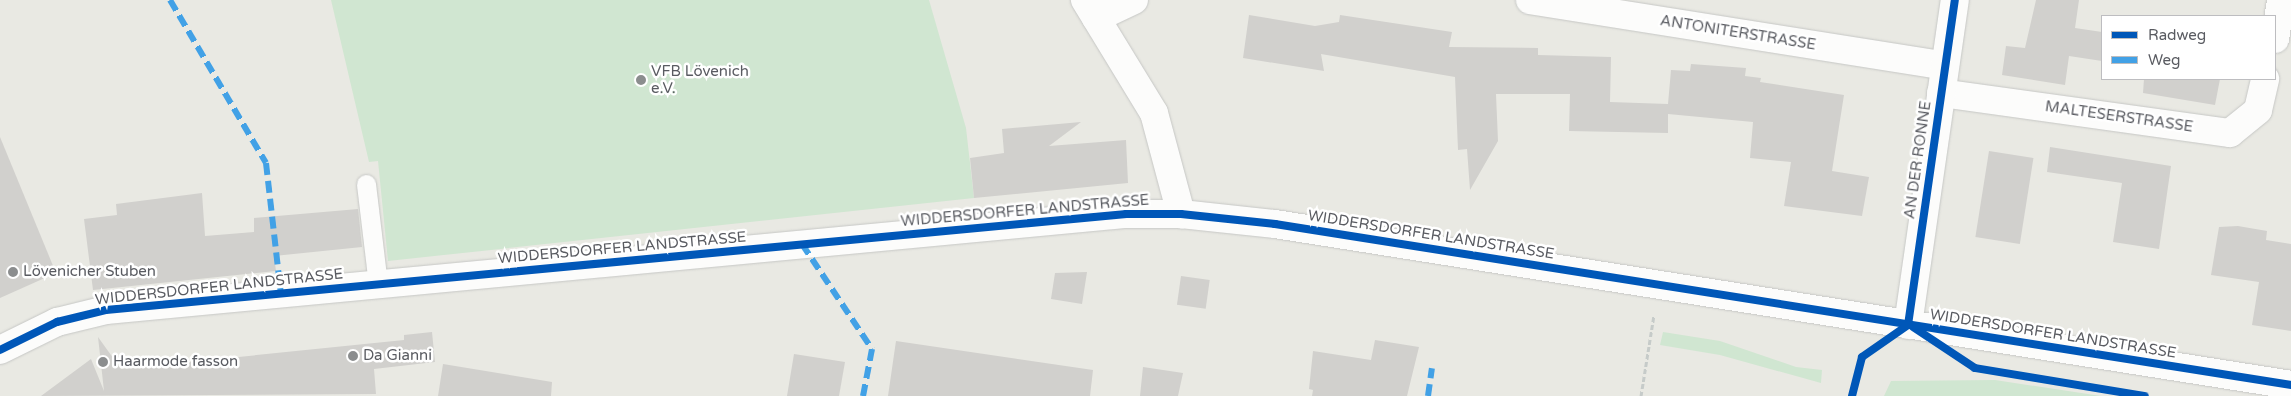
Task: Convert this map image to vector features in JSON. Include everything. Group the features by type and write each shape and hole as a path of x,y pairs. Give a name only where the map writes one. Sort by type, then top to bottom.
{"street":[{"path":"1134,0 1091,9 1154,114 1181,214"},
{"name":"ANTONITERSTRASSE","path":"1530,0 1943,80"},
{"name":"AN DER RONNE","path":"1908,325 1955,0"},
{"path":"2276,32 2281,0"},
{"name":"MALTESERSTRASSE","path":"1943,80 2230,133 2258,110 2265,80"},
{"name":"WIDDERSDORFER LANDSTRASSE","path":"0,350 57,322 106,310 1126,214 1181,214 1275,224 2291,385"}],"lane":[{"path":"366,184 378,284"}],"path":[{"path":"1641,396 1659,285"}],"green space":[{"name":"VFB Lövenich e.V.","path":"331,0 929,0 966,128 974,198 388,261 378,161 369,162"},
{"path":"1663,332 1720,341 1796,367 1822,370 1821,383 1720,355 1660,345"},
{"path":"1995,380 2101,396 1884,396 1891,381"}],"building":[{"path":"2036,0 2079,0 2075,28 2101,32 2101,61 2069,56 2065,85 2002,75 2006,46 2025,48"},
{"path":"1249,15 1315,26 1339,22 1340,15 1452,32 1449,47 1538,48 1538,55 1611,57 1610,102 1668,104 1671,70 1690,71 1691,64 1746,68 1745,76 1761,78 1760,82 1844,95 1832,171 1869,177 1862,216 1784,206 1791,162 1750,158 1753,122 1668,114 1668,133 1569,131 1570,94 1496,94 1498,141 1470,190 1467,149 1458,150 1455,77 1321,54 1324,71 1243,58"},
{"path":"2144,80 2220,80 2215,105 2143,93"},
{"path":"1081,122 1049,146 1126,140 1128,183 974,198 970,158 1004,153 1002,129"},
{"path":"0,137 56,273 0,298"},
{"path":"2050,147 2171,166 2159,249 2113,242 2122,183 2047,172"},
{"path":"1989,151 2033,158 2020,244 1975,237"},
{"path":"202,193 205,236 254,232 254,218 358,209 362,247 274,256 276,271 93,290 84,219 117,215 116,204"},
{"path":"2238,226 2267,231 2266,240 2291,244 2291,331 2252,325 2259,282 2211,275 2219,227"},
{"path":"1087,272 1082,304 1051,299 1055,273"},
{"path":"1181,276 1210,280 1206,309 1177,305"},
{"path":"432,332 435,362 374,369 376,394 41,396 91,359 104,391 98,337 121,369 404,340 404,335"},
{"path":"1375,340 1419,347 1407,396 1312,396 1313,390 1309,389 1313,351 1371,360"},
{"path":"896,341 1093,370 1090,396 888,396"},
{"path":"794,354 845,362 839,396 787,396"},
{"path":"443,364 552,382 551,396 438,396"},
{"path":"1143,367 1183,373 1178,396 1140,396"}],"marked path":[{"path":"170,0 266,163 281,294"},
{"path":"802,244 872,349 863,396"},
{"path":"1428,396 1432,368"}],"cycle path":[{"path":"1908,325 1955,0"},
{"path":"0,350 57,322 106,310 1126,214 1181,214 1275,224 2291,385"},
{"path":"1852,396 1862,357 1908,325"},
{"path":"1913,327 1975,368 2145,396"}],"place":[{"name":"VFB Lövenich e.V.","path":"641,80"},
{"name":"Lövenicher Stuben","path":"13,272"},
{"name":"Da Gianni","path":"353,356"},
{"name":"Haarmode fasson","path":"103,362"}]}
